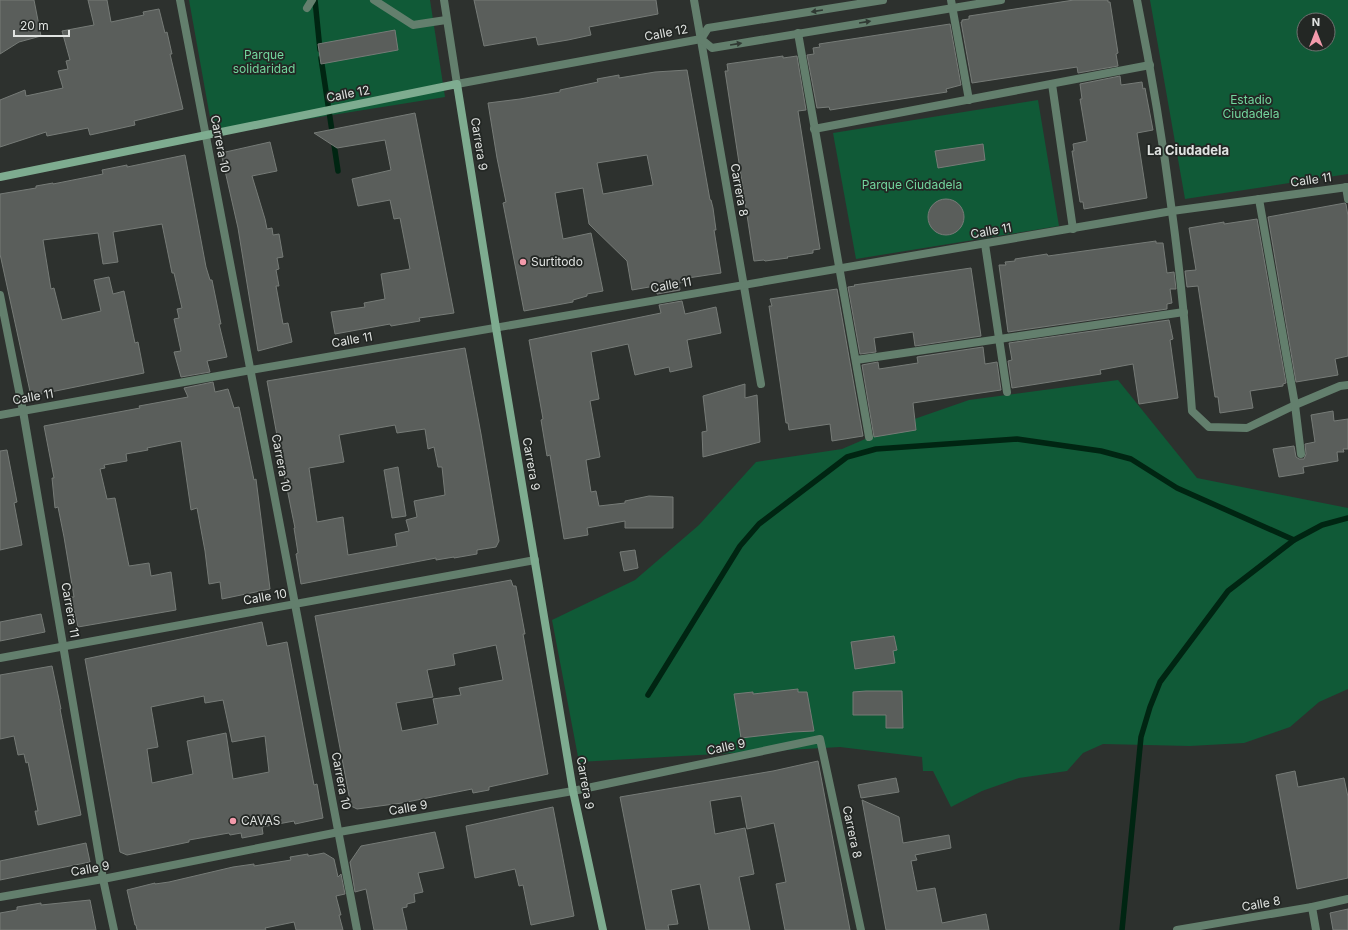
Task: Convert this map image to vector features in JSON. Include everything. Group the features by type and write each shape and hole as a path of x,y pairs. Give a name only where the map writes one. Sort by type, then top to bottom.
{"main road":[{"name":"Calle 12","path":"0,177 458,84"},
{"name":"Carrera 9","path":"458,84 496,328 573,791 603,930"}],"street":[{"name":"Carrera 10","path":"180,0 357,930"},
{"path":"307,8 312,0"},
{"path":"374,0 413,26 446,20"},
{"name":"Carrera 9","path":"444,0 446,20 458,84"},
{"name":"Carrera 8","path":"694,0 761,384"},
{"name":"Calle 12","path":"458,84 701,39 708,28 883,0"},
{"name":"Calle 12","path":"701,39 712,48 952,4 1001,0"},
{"path":"1137,0 1150,65 1172,211 1184,312 1192,411 1209,427 1247,428 1295,405 1340,386 1348,385"},
{"path":"952,4 969,100"},
{"path":"798,33 869,438"},
{"path":"814,129 1150,65"},
{"path":"1052,84 1073,229"},
{"path":"1347,187 1348,199"},
{"name":"Calle 11","path":"0,415 251,370 1172,211 1347,187"},
{"path":"1260,199 1295,405 1301,454"},
{"path":"985,244 1007,392"},
{"name":"Carrera 11","path":"0,295 23,411 103,879 114,930"},
{"path":"856,360 1184,312"},
{"name":"Calle 10","path":"0,658 535,560"},
{"name":"Carrera 8","path":"820,739 861,930"},
{"name":"Calle 9","path":"0,897 103,879 339,832 573,791 820,739"},
{"name":"Calle 8","path":"1177,930 1312,907 1348,899"},
{"path":"1312,907 1316,930"}],"green space":[{"name":"Parque solidaridad","path":"189,0 430,0 445,97 213,134"},
{"name":"Estadio Ciudadela","path":"1150,0 1348,0 1348,174 1185,199"},
{"name":"Parque Ciudadela","path":"1038,100 1059,226 856,259 833,133"},
{"path":"1118,380 1197,478 1348,508 1348,689 1319,702 1290,727 1244,743 1190,746 1103,744 1083,753 1067,771 1019,778 982,791 951,807 933,771 923,771 922,757 840,747 579,762 552,620 635,580 699,525 756,462 842,449 900,424 969,400"}],"building":[{"path":"0,0 34,0 41,36 19,42 0,54"},
{"path":"88,0 107,0 111,22 144,15 143,12 159,9 165,33 167,32 172,54 170,54 183,109 134,121 135,125 90,135 88,128 47,136 46,132 0,147 0,100 25,90 26,96 63,88 58,71 68,69 66,61 70,60 62,31 94,25"},
{"path":"474,0 656,0 658,14 589,27 591,35 568,40 538,45 536,37 484,46"},
{"path":"1074,0 1108,0 1108,2 1110,2 1118,53 1116,54 1118,66 1078,73 1077,67 972,83 961,22 962,20 969,19 969,16"},
{"path":"950,24 961,85 946,89 947,92 830,110 829,107 817,108 807,55 814,54 813,48 820,47 819,44"},
{"path":"395,30 398,50 321,64 318,44"},
{"path":"783,56 783,58 797,56 806,110 798,111 820,249 813,250 813,253 787,257 788,258 754,261 725,71 728,71 727,64"},
{"path":"687,70 710,200 713,208 716,230 714,230 721,273 688,278 685,282 679,283 680,290 657,294 655,286 632,290 627,261 589,224 583,188 555,193 563,239 591,233 603,291 587,294 587,296 573,300 573,302 524,311 503,203 506,202 488,103 560,92 560,90 598,82 597,79 619,75 619,78 655,72","holes":["647,155 653,185 603,194 597,163"]},
{"path":"1120,76 1121,85 1142,82 1143,89 1145,88 1153,130 1137,133 1147,198 1084,209 1083,202 1080,202 1072,151 1074,151 1073,144 1087,141 1080,99 1082,99 1080,84"},
{"path":"415,113 454,313 419,318 420,321 391,326 390,324 335,334 331,312 365,307 364,303 385,299 381,274 410,269 400,218 394,219 390,200 358,206 352,179 391,170 385,140 337,148 314,133"},
{"path":"270,142 277,171 252,176 267,229 272,228 273,235 279,234 283,257 277,258 279,269 276,270 279,286 276,286 283,324 288,323 292,342 258,351 238,228 221,153"},
{"path":"983,144 985,160 938,168 935,151"},
{"path":"185,155 206,267 210,280 212,280 221,324 219,324 227,357 207,361 210,372 181,377 174,352 181,351 174,319 179,318 177,309 182,308 174,273 172,273 162,224 113,232 118,262 103,264 98,233 43,240 51,289 54,288 62,320 101,311 94,280 109,277 113,294 124,291 135,343 138,342 144,373 31,396 0,254 0,194 103,174 102,170 127,165 127,167"},
{"path":"950,199 959,204 963,210 963,224 959,230 950,235 942,235 933,230 929,224 928,213 933,204 939,200"},
{"path":"1345,203 1348,216 1348,356 1335,359 1338,375 1296,382 1268,217"},
{"path":"1257,219 1286,383 1283,384 1283,386 1250,391 1253,408 1220,413 1218,397 1215,397 1198,286 1187,287 1185,271 1196,270 1189,228 1224,222 1224,224"},
{"path":"1156,241 1156,243 1163,243 1167,273 1174,272 1176,289 1170,289 1172,303 1167,304 1167,309 1008,332 999,265 1006,265 1005,262 1015,261 1015,259 1047,254 1048,256"},
{"path":"971,268 981,336 915,346 913,332 874,338 876,352 860,354 848,287"},
{"path":"837,289 863,436 832,441 830,424 789,430 788,423 786,423 769,306 772,306 770,299"},
{"path":"682,301 685,314 716,307 721,333 687,340 692,367 670,372 669,367 635,375 628,344 591,352 599,399 590,401 600,457 586,460 591,492 596,491 599,506 625,503 625,501 649,496 673,497 673,528 625,528 625,521 587,528 588,535 564,539 550,455 547,456 541,420 543,419 529,340 661,313 659,305"},
{"path":"1169,320 1173,339 1170,340 1178,398 1139,404 1133,364 1100,370 1101,374 1012,388 1008,361 1012,360 1009,343"},
{"path":"983,347 985,364 997,362 1001,390 913,403 916,430 874,437 862,365 878,362 879,369 918,363 917,357"},
{"path":"465,348 499,541 496,547 477,550 477,554 436,560 436,558 301,584 296,554 298,553 295,528 283,469 280,469 277,453 280,452 267,381","holes":["395,425 397,433 425,429 428,449 434,447 438,467 442,467 445,495 414,501 417,517 406,520 409,531 395,534 397,546 348,555 343,517 317,522 309,468 344,462 339,435"]},
{"path":"213,382 215,392 228,389 234,408 239,407 254,480 256,479 270,589 222,599 220,582 209,584 197,508 191,510 181,441 126,454 127,461 104,465 105,468 100,469 107,499 115,498 129,566 149,563 151,576 171,572 176,610 78,627 71,597 74,597 64,537 58,507 55,508 52,478 54,478 44,426 140,408 139,406 188,397 184,388"},
{"path":"745,384 745,398 757,395 760,442 703,457 702,432 707,431 703,396"},
{"path":"1333,411 1334,421 1348,419 1348,449 1343,449 1344,452 1337,452 1338,461 1303,467 1304,473 1279,477 1273,449 1294,446 1296,457 1299,459 1304,459 1306,454 1305,444 1315,442 1311,415"},
{"path":"7,450 17,502 14,503 22,545 0,550 0,451"},
{"path":"398,467 406,516 392,518 384,470"},
{"path":"635,550 638,568 624,571 620,552"},
{"path":"511,580 513,586 516,586 548,774 489,787 489,790 473,793 472,789 402,803 357,809 351,806 315,616","holes":["496,645 503,680 459,688 461,695 433,699 438,724 402,731 396,703 433,697 427,670 455,665 453,654"]},
{"path":"41,614 45,632 0,641 0,622"},
{"path":"262,622 267,646 287,642 314,785 317,784 323,818 295,824 294,821 262,827 263,834 242,838 241,833 230,835 229,833 189,840 189,842 127,855 120,852 85,659","holes":["204,696 205,703 223,700 232,742 265,736 269,772 233,779 226,733 187,741 193,774 152,783 147,749 158,747 151,707"]},
{"path":"894,636 897,650 893,651 895,663 855,669 851,642"},
{"path":"52,666 81,815 38,825 35,811 38,811 28,762 26,763 24,754 18,755 14,736 0,739 0,675"},
{"path":"798,689 798,692 807,692 814,731 741,738 734,694 753,692 753,694"},
{"path":"902,691 903,728 886,728 886,715 853,715 853,692"},
{"path":"818,761 850,930 785,930 776,884 786,882 774,823 747,829 741,796 710,801 715,834 745,828 754,874 739,877 750,930 709,930 700,884 671,890 678,924 668,925 669,930 646,930 620,797 773,771"},
{"path":"1295,771 1298,787 1344,778 1348,797 1348,878 1297,889 1276,775"},
{"path":"896,778 899,792 861,798 858,785"},
{"path":"862,800 899,817 903,843 949,835 951,848 915,855 917,860 911,861 917,891 935,888 942,923 986,914 989,930 886,930"},
{"path":"553,807 574,916 531,925 523,885 519,886 515,869 475,878 466,826"},
{"path":"435,832 444,868 418,873 423,892 414,894 415,902 407,904 407,907 402,908 407,930 374,930 366,889 355,892 350,862 361,846"},
{"path":"86,843 90,862 0,880 0,861"},
{"path":"324,853 334,859 338,877 341,874 345,894 336,896 343,930 296,930 294,922 265,928 266,930 137,930 135,925 127,890 233,867 254,864 254,866 291,860 290,857"},
{"path":"90,900 96,930 0,930 0,913 17,910 17,907 41,903 41,905"},
{"path":"1348,909 1348,930 1333,930 1330,913"}],"waterway":[{"path":"315,0 320,50"},
{"path":"321,58 338,171"},
{"path":"648,695 740,546 759,524 847,457 876,449 1017,439 1101,451 1131,459 1177,488 1294,540"},
{"path":"1122,930 1141,737 1150,707 1160,682 1228,591 1294,540 1322,525 1348,518"}],"place":[{"name":"Surtitodo","path":"523,262"},
{"name":"CAVAS","path":"233,821"}],"district":[{"name":"La Ciudadela","path":"1188,150"}]}
